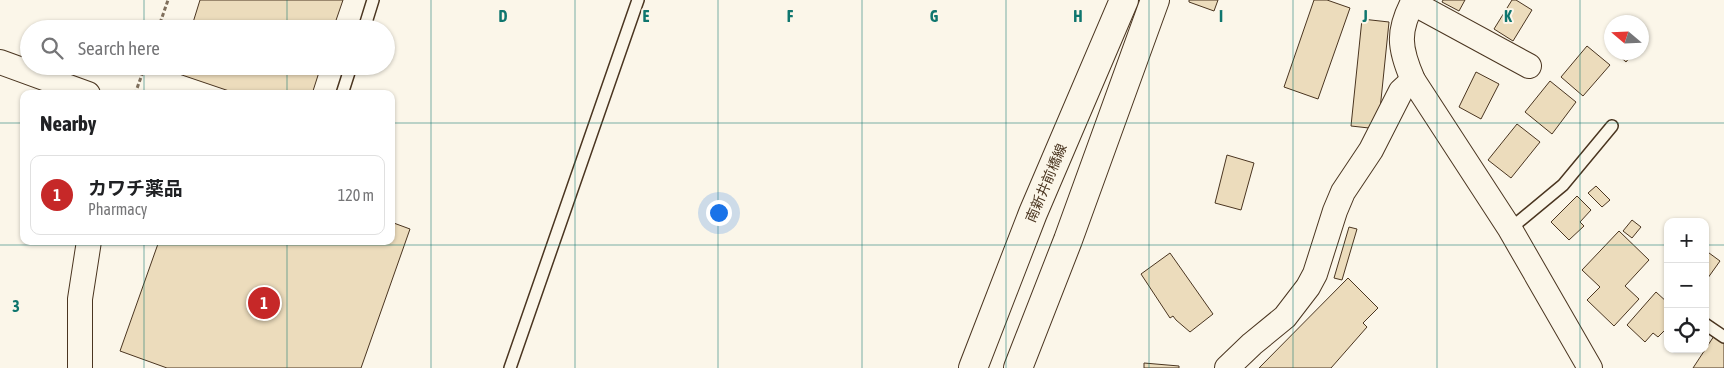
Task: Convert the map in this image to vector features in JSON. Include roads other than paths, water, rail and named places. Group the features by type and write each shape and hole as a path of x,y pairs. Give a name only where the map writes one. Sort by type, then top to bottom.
{"main road":[{"name":"南新井前橋線","path":"973,368 1033,213 1124,0"},
{"path":"1018,368 1068,240 1155,0"}],"street":[{"path":"1529,66 1413,2 1402,30 1401,42 1404,60 1413,80 1510,229 1590,368"},
{"path":"0,62 20,69"},
{"path":"36,75 77,90"},
{"path":"1227,368 1252,344 1285,317 1308,287 1315,274 1334,211 1343,192 1371,150 1401,91 1413,80"},
{"path":"80,368 80,300 88,245"}],"lane":[{"path":"367,20 374,0"},
{"path":"510,368 638,0"},
{"path":"343,90 348,75"},
{"path":"1510,229 1563,184 1612,126"},
{"path":"1709,327 1724,337"}],"place":[{"name":"カワチ薬品","path":"264,303"}]}
